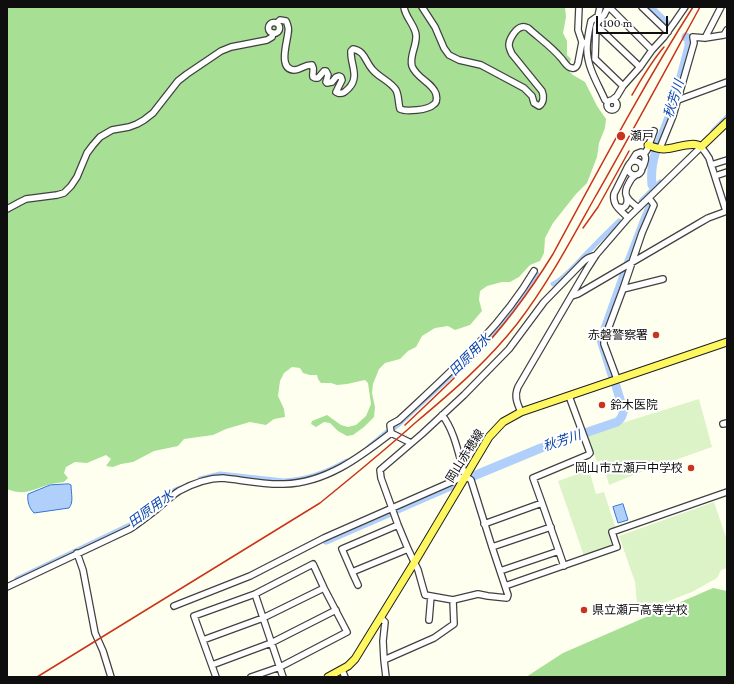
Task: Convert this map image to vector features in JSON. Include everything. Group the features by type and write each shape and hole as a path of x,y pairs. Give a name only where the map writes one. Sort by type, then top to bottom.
{"main road":[{"path":"654,147 664,149 694,144 701,147 727,122"},
{"name":"岡山赤穂線","path":"328,677 344,674 348,666 354,660 381,618 489,437 503,422 521,412 727,342"}],"street":[{"path":"7,209 26,199 64,193 77,177 87,152 100,137 112,130 129,127 144,120 153,113 178,81 221,51 231,47 268,40 272,37 273,33 269,30 269,26 271,23 276,23 280,20 286,21 288,26 284,58 285,64 292,70 296,70 306,65 312,65 314,70 313,77 315,78 318,78 324,71 328,72 327,83 332,82 339,76 342,80 336,92 342,94 353,82 354,66 351,51 356,49 365,56 371,68 378,76 394,88 398,96 400,109 404,111 433,106 437,99 434,89 414,71 411,64 416,34 404,7"},
{"path":"422,7 435,27 444,48 449,54 459,60 481,65 524,88 532,96 534,103 539,106 543,99 542,91 512,54 510,49 509,44 516,30 524,26 528,28 572,69 577,66 591,21 598,16 600,7"},
{"path":"579,7 578,30 584,43 590,66 605,100 612,102 623,86 668,32 685,7"},
{"path":"623,86 595,59 596,27 598,22 604,16 608,7 611,8 652,50"},
{"path":"642,7 668,32"},
{"path":"705,38 721,7"},
{"path":"596,27 599,28 640,67"},
{"path":"644,154 654,147 673,116 694,43 693,36 705,38 724,35 727,30"},
{"path":"678,100 727,82"},
{"path":"654,131 654,147"},
{"path":"521,412 516,399 516,392 587,269 596,255 628,218 701,147 711,165 727,211 708,218 578,294 572,296"},
{"path":"628,218 614,203 614,194 629,164 638,152 644,154"},
{"path":"616,206 621,208 625,207 627,204 625,194 627,186 632,177 642,172 646,159 644,154"},
{"path":"629,164 635,160 641,163 643,167"},
{"path":"711,165 727,160"},
{"path":"629,164 630,172 636,175"},
{"path":"715,176 727,172"},
{"path":"627,198 638,208"},
{"path":"617,379 604,344 604,340 642,233 654,206 650,198"},
{"path":"442,415 447,421 451,431 465,476 471,480 508,598 478,594 453,600 425,595 418,570 398,525 381,478 380,470 410,443 428,428 442,415 464,396 508,349 549,296 584,261 596,255"},
{"path":"391,432 390,425 399,420 475,348 517,298 534,271"},
{"path":"623,289 663,279"},
{"path":"564,566 533,478 588,456 590,453 570,396"},
{"path":"428,428 443,421 447,421"},
{"path":"391,432 410,443"},
{"path":"7,586 130,529 178,492 188,487 204,481 223,478 283,484 294,484 307,481 338,470 368,451 391,432"},
{"path":"174,606 250,576 324,538 465,476"},
{"path":"505,586 617,547 612,532 727,492"},
{"path":"484,524 542,503"},
{"path":"358,585 342,549 398,525"},
{"path":"492,547 551,528"},
{"path":"352,572 408,549"},
{"path":"500,571 559,551"},
{"path":"77,553 84,570 95,633 103,651 111,677"},
{"path":"216,677 194,616 255,594 313,564 324,588 348,632 280,667 251,677"},
{"path":"203,640 263,618 324,588"},
{"path":"255,594 283,677"},
{"path":"429,620 432,596"},
{"path":"384,660 434,638 454,624 453,600"},
{"path":"212,665 271,643 336,610"},
{"path":"381,618 385,622 383,641 386,677"}],"green space":[{"path":"7,7 565,7 566,17 563,33 567,41 567,55 571,59 567,69 573,75 585,82 597,106 606,119 605,128 599,143 597,157 587,183 576,194 553,223 545,238 544,253 540,261 530,265 519,277 510,282 502,282 487,286 480,291 479,300 482,311 470,325 455,330 448,326 435,328 422,336 416,347 408,351 400,359 385,363 379,369 373,384 372,393 375,407 374,417 353,435 347,436 338,431 330,423 324,422 316,427 311,424 312,421 327,415 341,425 348,427 356,425 366,416 371,404 368,383 365,380 337,385 331,383 321,383 317,375 303,373 300,368 292,367 284,373 280,381 278,396 284,409 285,417 274,419 266,425 250,422 226,429 213,435 184,439 178,446 154,451 133,462 113,467 106,466 111,459 106,455 87,463 75,462 66,467 64,473 68,478 64,482 50,484 28,492 13,491 7,489"},
{"path":"699,399 712,447 609,485 602,460 597,462 587,434"},
{"path":"589,470 596,494 604,492 616,529 608,532 612,546 584,556 558,481"},
{"path":"714,502 727,540 727,568 721,570 717,578 692,592 640,612 637,603 635,582 619,536"},
{"path":"713,588 727,591 727,677 526,677 563,653"}],"water":[{"path":"50,485 71,485 72,497 71,506 69,508 34,513 32,511 29,504 28,494"},
{"path":"623,504 628,520 618,523 613,507"}],"waterway":[{"name":"秋芳川","path":"649,7 668,26"},
{"name":"秋芳川","path":"652,185 652,166 656,150 672,108 689,46 689,39 686,37"},
{"name":"田原用水","path":"713,131 727,117"},
{"name":"田原用水","path":"641,201 660,182"},
{"name":"秋芳川","path":"612,375 601,340 651,205"},
{"name":"田原用水","path":"553,284 568,273 619,221"},
{"name":"田原用水","path":"394,428 483,345 511,311 537,274"},
{"name":"秋芳川","path":"471,477 541,448 617,422 622,416 623,409 616,386"},
{"name":"田原用水","path":"369,447 387,432"},
{"name":"田原用水","path":"200,479 220,474 284,481 293,480 317,475 347,461"},
{"name":"秋芳川","path":"326,540 457,483"},
{"name":"田原用水","path":"17,579 138,521 171,492 180,488"}],"railway":[{"path":"405,425 483,349 535,283 553,254 638,98 693,7"},
{"path":"37,677 320,503 392,444 456,388 494,351 517,324 548,279 621,151 700,7"},
{"path":"632,95 643,76 664,47"},
{"path":"583,228 598,207 629,151"}],"place":[{"name":"瀬戸","path":"621,136"},
{"name":"赤磐警察署","path":"656,335"},
{"name":"鈴木医院","path":"602,405"},
{"name":"岡山市立瀬戸中学校","path":"691,468"},
{"name":"県立瀬戸高等学校","path":"584,610"}]}
